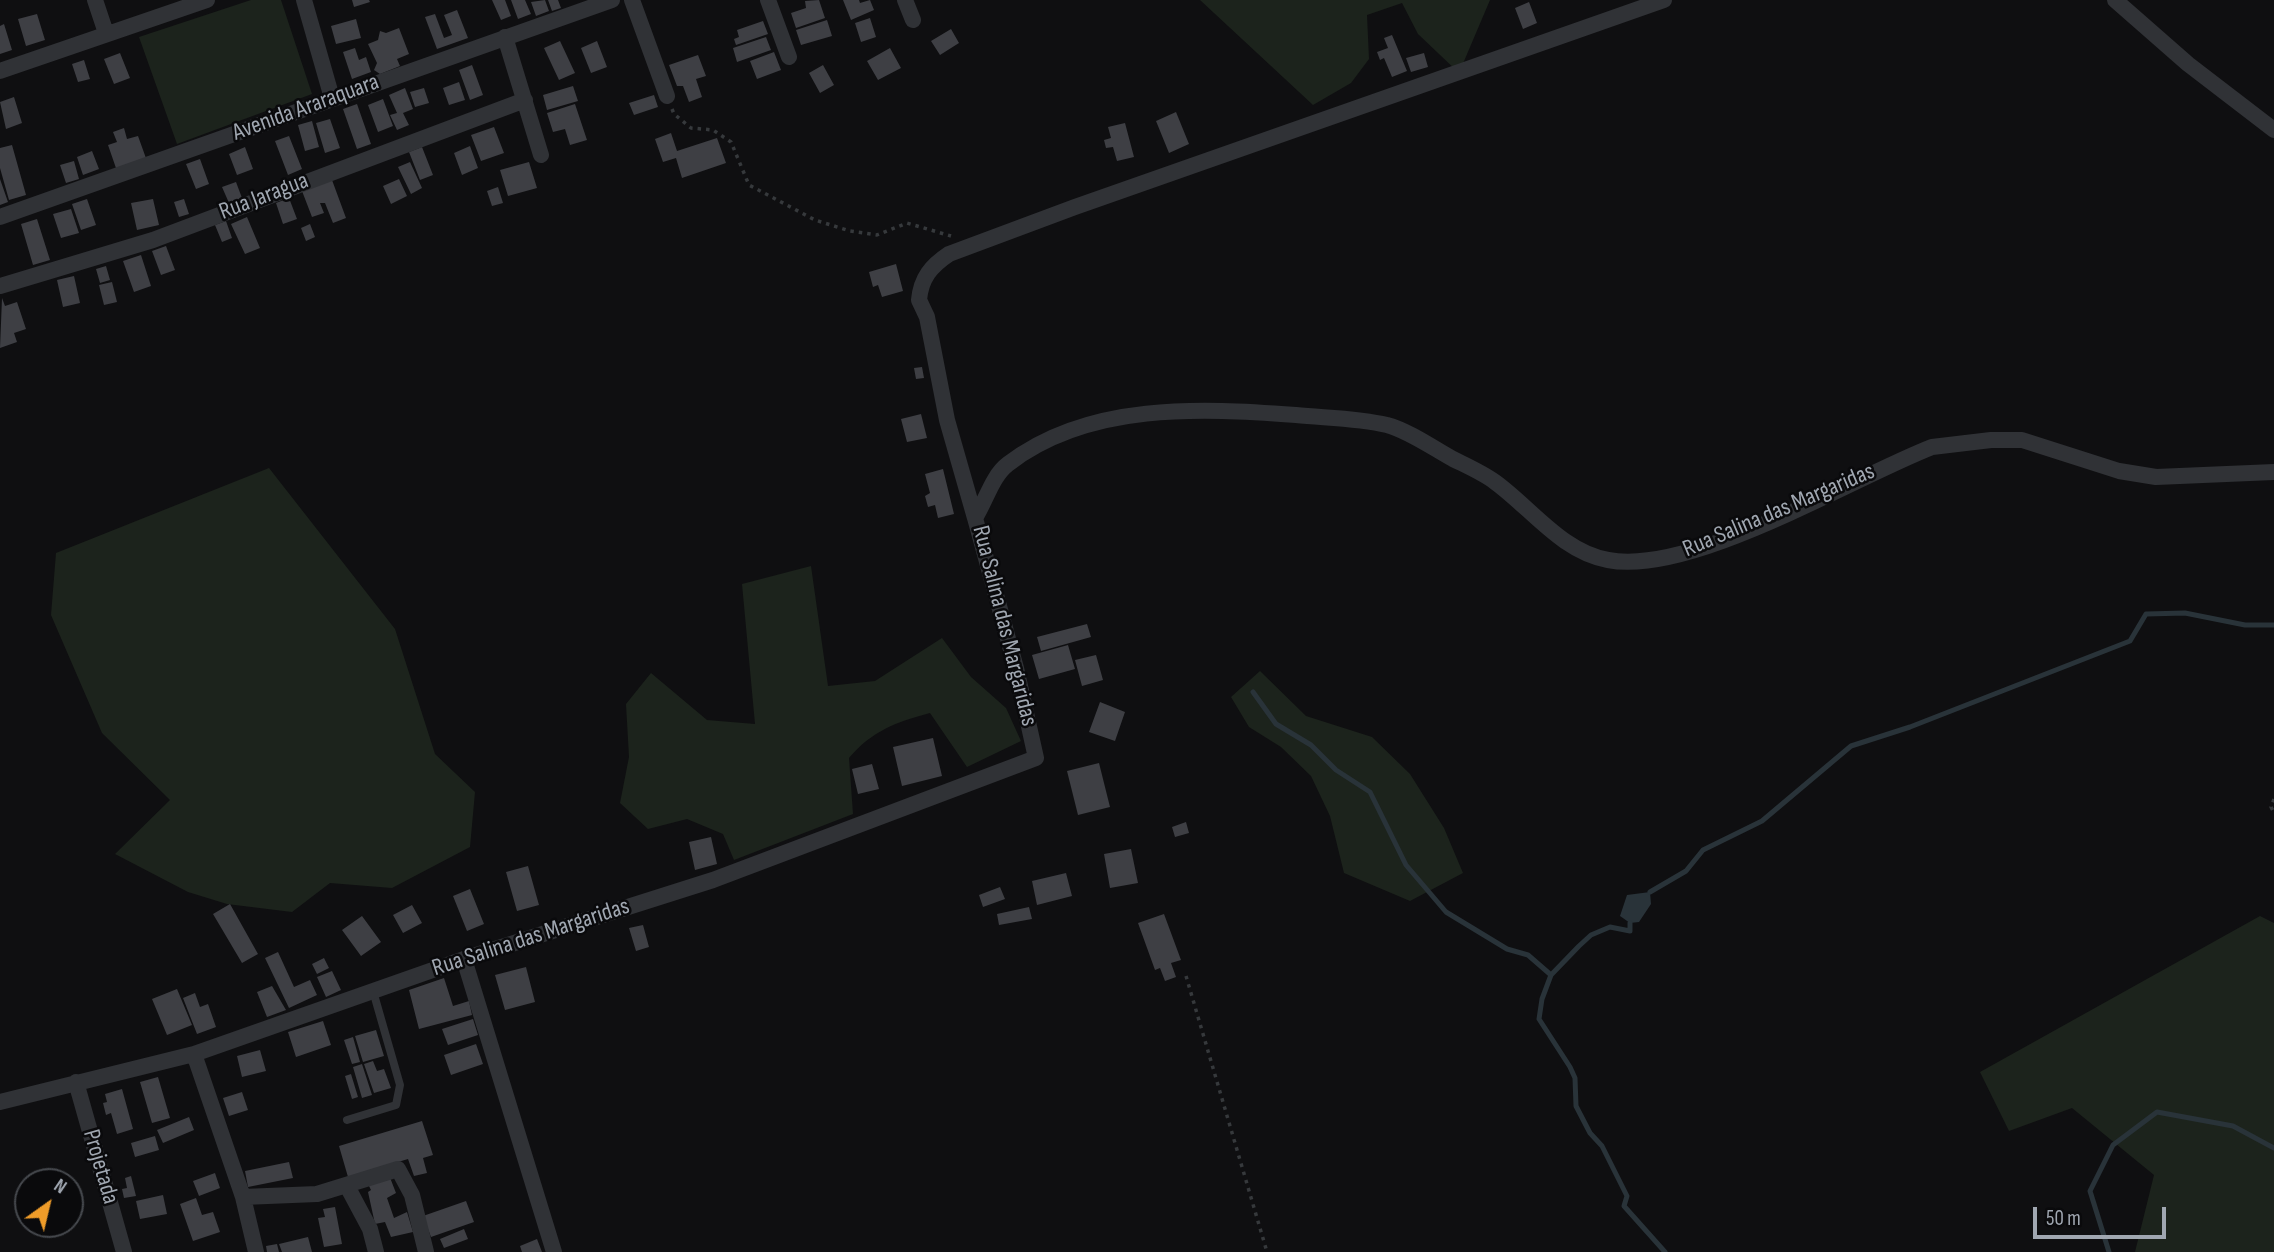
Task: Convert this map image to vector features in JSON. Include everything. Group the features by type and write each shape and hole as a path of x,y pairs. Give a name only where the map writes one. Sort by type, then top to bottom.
{"street":[{"path":"95,0 106,33"},
{"path":"0,71 207,0"},
{"path":"304,0 332,98"},
{"name":"Avenida Araraquara","path":"0,217 612,0"},
{"path":"632,0 667,96"},
{"path":"768,0 789,57"},
{"path":"905,0 913,20"},
{"path":"975,518 947,420 927,317 919,300 928,271 949,254 1664,0"},
{"path":"2115,0 2188,64 2274,130"},
{"path":"505,37 541,155"},
{"name":"Rua Jaragua","path":"0,286 153,240 525,100"},
{"name":"Rua Salina das Margaridas","path":"0,1102 194,1054 464,959 713,880 1036,758 1016,668 975,518 1006,465 1033,448 1077,428 1137,415 1183,411 1260,413 1389,426 1494,481 1545,527 1587,553 1620,561 1646,562 1693,552 1932,447 1966,442 2022,440 2119,471 2157,477 2274,472"},
{"path":"464,959 554,1252"},
{"path":"194,1054 243,1196 256,1252"},
{"name":"Projetada","path":"75,1082 124,1252"},
{"path":"243,1196 289,1197 347,1186 398,1169 412,1195 426,1252"},
{"path":"347,1186 370,1229 376,1252"}],"lane":[{"path":"347,1120 396,1105 400,1085 373,990"}],"path":[{"path":"667,96 674,114 691,128 713,130 731,142 749,185 815,220 850,231 877,234 907,223 936,229 972,246"},
{"path":"2274,799 2271,807 2274,813"},
{"path":"1186,976 1267,1252"}],"shaded area":[{"path":"251,0 281,0 312,94 177,144 139,37"},
{"path":"1200,0 1490,0 1459,73 1418,34 1402,3 1367,15 1369,59 1351,83 1313,105"},
{"path":"269,468 395,629 435,754 475,792 470,847 392,888 330,883 292,912 227,904 188,892 115,854 170,800 102,733 51,615 56,553"},
{"path":"811,566 828,686 875,681 942,638 971,677 1006,708 1021,741 967,767 930,713 895,724 876,734 849,758 853,814 734,860 723,834 687,819 648,829 620,803 629,757 626,704 651,673 707,720 755,724 742,584"},
{"path":"1260,671 1306,716 1372,737 1410,774 1444,828 1463,873 1410,901 1344,873 1330,816 1311,776 1281,747 1249,727 1231,697"},
{"path":"1650,892 1651,904 1639,922 1630,923 1620,916 1627,895"},
{"path":"2260,916 2274,923 2274,1252 2135,1252 2154,1175 2072,1108 2009,1131 1980,1072"}],"building":[{"path":"352,0 369,0 370,2 354,7"},
{"path":"492,0 505,0 511,16 501,20"},
{"path":"511,0 525,0 531,14 518,19"},
{"path":"545,0 549,11 536,16 531,2"},
{"path":"548,0 558,0 561,8 552,11"},
{"path":"819,0 825,18 796,28 791,13 806,8 805,1"},
{"path":"843,0 859,0 860,3 870,0 874,10 851,20"},
{"path":"1529,2 1537,23 1523,29 1515,8"},
{"path":"457,10 468,38 437,49 425,17 435,14 444,38 452,35 444,15"},
{"path":"37,14 45,40 26,46 18,19"},
{"path":"870,18 876,37 861,42 855,23"},
{"path":"356,19 361,38 336,44 331,26"},
{"path":"827,20 832,36 801,45 796,30"},
{"path":"763,21 768,34 736,45 734,39 739,37 737,30"},
{"path":"4,24 12,50 0,54 0,26"},
{"path":"399,28 409,54 397,59 400,66 380,74 374,70 377,63 368,44 378,40 380,31 386,33"},
{"path":"951,29 959,43 940,55 931,41"},
{"path":"1392,35 1407,71 1392,77 1384,58 1380,60 1377,52 1388,48 1384,38"},
{"path":"766,37 771,50 737,62 733,48"},
{"path":"560,41 575,73 559,80 544,48"},
{"path":"597,41 607,67 591,73 581,48"},
{"path":"355,48 359,60 366,57 371,72 352,79 343,52"},
{"path":"890,48 901,68 878,80 867,61"},
{"path":"774,52 781,70 757,79 750,61"},
{"path":"120,53 130,78 114,84 104,59"},
{"path":"1424,53 1428,67 1411,72 1406,58"},
{"path":"698,55 706,76 696,79 702,97 689,102 683,86 677,86 669,65"},
{"path":"84,60 90,79 78,82 72,64"},
{"path":"472,65 483,95 470,100 459,70"},
{"path":"823,65 834,85 820,93 809,73"},
{"path":"459,82 465,100 449,105 443,88"},
{"path":"573,86 578,101 547,110 543,95"},
{"path":"405,88 413,109 403,113 409,125 397,130 390,115 397,113 389,95"},
{"path":"424,88 429,103 415,107 410,92"},
{"path":"654,95 658,107 634,115 629,103"},
{"path":"14,97 22,123 6,129 0,102"},
{"path":"383,99 393,126 378,132 368,105"},
{"path":"357,104 371,144 357,149 343,109"},
{"path":"575,104 587,140 570,145 565,129 553,132 547,113"},
{"path":"1176,112 1189,144 1169,153 1156,121"},
{"path":"330,119 340,148 325,153 316,123"},
{"path":"312,121 319,147 305,151 298,125"},
{"path":"1125,123 1134,157 1117,161 1113,147 1106,148 1104,140 1111,138 1108,127"},
{"path":"494,127 504,153 481,161 471,135"},
{"path":"124,128 127,139 138,136 147,161 117,171 108,145 117,142 113,132"},
{"path":"671,133 677,151 717,138 726,163 682,178 676,158 663,162 655,139"},
{"path":"289,136 302,169 288,175 275,141"},
{"path":"12,145 26,195 9,200 0,168 0,148"},
{"path":"470,146 478,168 462,175 454,153"},
{"path":"245,147 253,169 237,175 229,154"},
{"path":"422,147 433,175 420,180 409,152"},
{"path":"92,151 99,169 83,175 77,157"},
{"path":"200,159 209,184 196,189 186,164"},
{"path":"74,161 79,179 66,183 60,165"},
{"path":"410,162 422,188 411,194 398,167"},
{"path":"529,162 537,188 508,196 500,170"},
{"path":"0,179 8,202 0,205"},
{"path":"399,179 407,196 391,204 383,186"},
{"path":"332,180 346,218 333,223 325,203 320,203 324,213 312,217 302,191"},
{"path":"236,182 242,198 229,203 222,187"},
{"path":"498,187 503,203 492,206 487,191"},
{"path":"289,198 297,219 283,224 276,203"},
{"path":"87,199 96,225 81,230 72,204"},
{"path":"153,199 159,225 137,230 131,203"},
{"path":"184,199 189,214 179,217 174,202"},
{"path":"71,209 79,233 61,238 53,214"},
{"path":"247,217 260,248 245,254 231,224"},
{"path":"37,219 50,260 33,265 21,224"},
{"path":"226,221 232,238 222,242 215,225"},
{"path":"310,224 315,237 306,241 301,228"},
{"path":"166,246 175,270 161,275 152,251"},
{"path":"141,255 151,286 134,292 123,261"},
{"path":"896,264 903,291 882,297 878,285 873,287 869,272"},
{"path":"106,266 110,280 100,283 96,269"},
{"path":"74,276 80,303 63,307 57,280"},
{"path":"112,282 117,302 104,305 99,285"},
{"path":"2,298 5,306 17,302 26,329 14,333 17,342 0,348"},
{"path":"922,367 924,378 916,379 914,368"},
{"path":"921,414 927,438 907,442 901,419"},
{"path":"943,469 954,514 938,518 935,505 928,507 925,496 930,493 925,474"},
{"path":"1087,624 1091,637 1041,651 1037,637"},
{"path":"1068,645 1075,669 1039,679 1032,655"},
{"path":"1096,655 1103,680 1082,686 1075,660"},
{"path":"1100,702 1125,712 1115,741 1089,732"},
{"path":"933,738 942,776 902,786 893,747"},
{"path":"1099,763 1110,807 1078,815 1067,771"},
{"path":"872,764 879,789 858,794 852,769"},
{"path":"1186,822 1189,833 1175,837 1172,827"},
{"path":"711,837 717,864 695,870 689,842"},
{"path":"1131,849 1138,883 1110,888 1104,854"},
{"path":"528,866 539,905 517,911 506,872"},
{"path":"1066,873 1072,896 1037,905 1032,881"},
{"path":"1000,887 1005,899 983,907 979,895"},
{"path":"470,889 484,924 467,931 453,896"},
{"path":"230,904 258,954 242,963 213,914"},
{"path":"412,905 422,923 403,933 393,915"},
{"path":"1029,907 1032,919 999,925 997,914"},
{"path":"1164,914 1181,960 1171,963 1176,977 1165,981 1160,968 1155,970 1138,923"},
{"path":"362,916 381,942 361,956 342,930"},
{"path":"643,925 649,947 636,951 629,928"},
{"path":"278,952 294,987 310,980 317,995 289,1008 265,958"},
{"path":"324,958 329,968 317,974 312,964"},
{"path":"526,967 535,1002 505,1010 495,975"},
{"path":"332,971 341,990 326,997 317,977"},
{"path":"444,978 453,1006 469,1001 472,1015 419,1029 409,990"},
{"path":"272,986 286,1010 267,1017 257,992"},
{"path":"177,989 192,1025 167,1035 152,999"},
{"path":"195,993 200,1007 208,1004 216,1027 197,1034 183,998"},
{"path":"473,1019 478,1035 448,1045 442,1029"},
{"path":"323,1021 331,1045 296,1057 288,1032"},
{"path":"376,1030 384,1056 363,1062 355,1036"},
{"path":"353,1037 360,1062 352,1064 344,1040"},
{"path":"476,1044 483,1064 451,1075 444,1055"},
{"path":"260,1050 266,1071 242,1077 237,1056"},
{"path":"373,1061 377,1071 384,1069 391,1088 374,1093 364,1064"},
{"path":"362,1064 372,1095 362,1098 353,1067"},
{"path":"351,1074 358,1097 352,1099 345,1076"},
{"path":"158,1077 170,1118 152,1123 140,1082"},
{"path":"122,1089 133,1129 117,1134 111,1113 106,1115 103,1103 107,1102 105,1094"},
{"path":"242,1092 248,1110 229,1116 223,1098"},
{"path":"189,1117 194,1130 163,1143 157,1130"},
{"path":"422,1121 433,1155 423,1158 427,1173 414,1176 408,1159 348,1177 339,1146"},
{"path":"155,1136 159,1150 135,1157 131,1143"},
{"path":"289,1162 293,1178 248,1187 245,1171"},
{"path":"215,1173 220,1188 199,1196 193,1181"},
{"path":"389,1175 396,1193 387,1198 394,1218 407,1212 413,1232 391,1237 385,1222 375,1224 368,1192 371,1190 368,1184"},
{"path":"131,1176 136,1196 124,1198 122,1189 127,1188 125,1178"},
{"path":"163,1195 167,1214 140,1219 136,1201"},
{"path":"196,1198 202,1215 213,1212 220,1232 193,1241 180,1204"},
{"path":"466,1201 474,1222 431,1237 423,1216"},
{"path":"335,1207 342,1244 324,1247 318,1218 325,1217 323,1209"},
{"path":"464,1229 468,1239 444,1248 440,1239"},
{"path":"308,1237 312,1252 282,1252 279,1244"},
{"path":"537,1239 542,1252 522,1252 520,1246"},
{"path":"277,1244 279,1252 267,1252 266,1246"}],"waterway":[{"path":"1650,892 1686,871 1703,850 1762,821 1851,746 1910,727 2130,641 2146,614 2185,613 2245,625 2274,625"},
{"path":"1253,692 1276,724 1311,745 1336,770 1370,792 1406,865 1446,912 1507,949 1528,955 1551,975"},
{"path":"1630,923 1630,931 1610,927 1591,935 1551,975 1542,999 1539,1019 1570,1067 1575,1078 1576,1106 1590,1133 1602,1146 1627,1196 1624,1206 1665,1252"},
{"path":"2109,1252 2090,1191 2113,1145 2157,1112 2233,1126 2274,1148"}]}
